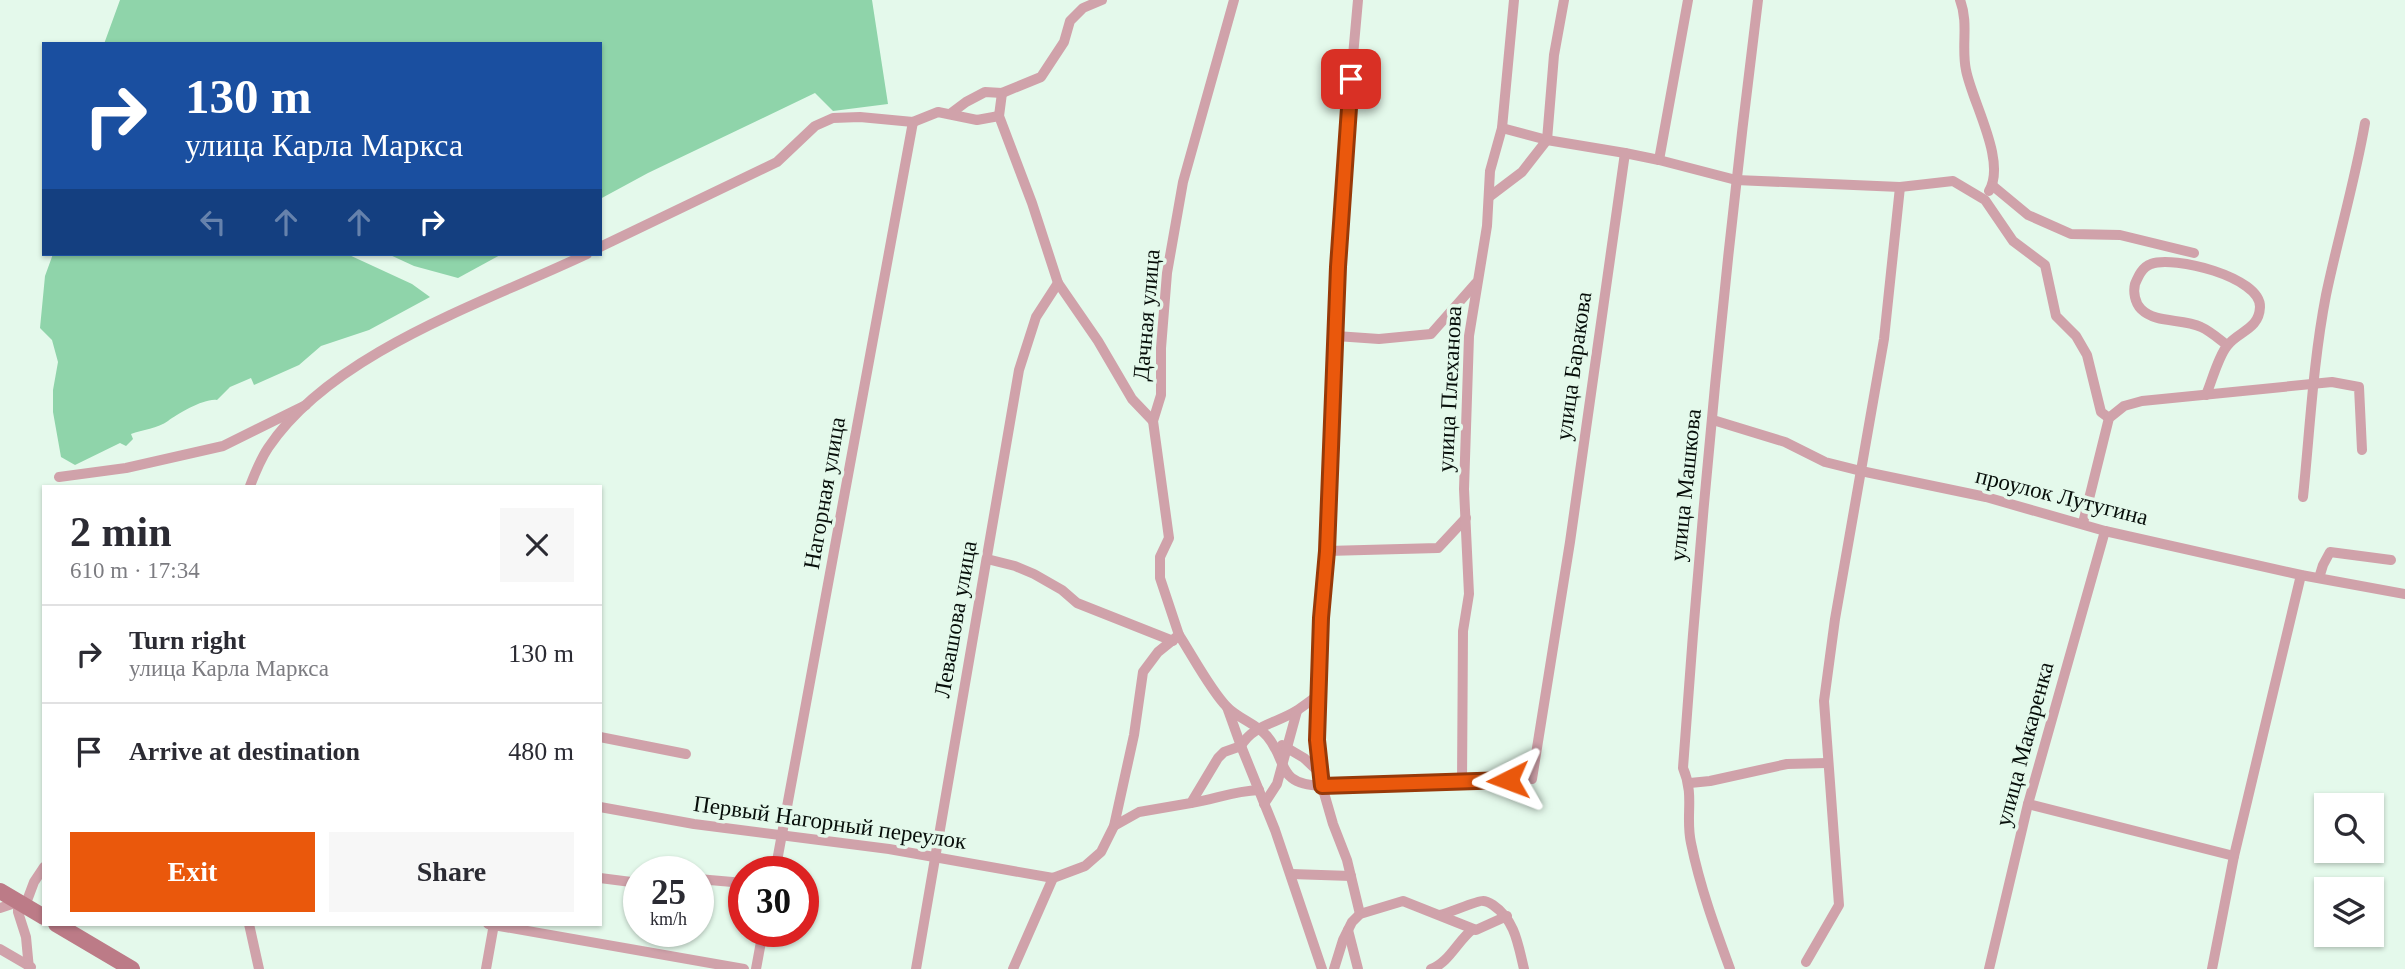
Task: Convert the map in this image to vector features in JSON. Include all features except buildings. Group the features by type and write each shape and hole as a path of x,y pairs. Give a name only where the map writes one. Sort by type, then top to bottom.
{"main road":[{"path":"0,891 42,916"},
{"path":"59,926 132,969"}],"street":[{"path":"950,114 985,92 1002,93 1041,77 1064,42 1070,21 1083,8 1102,0"},
{"name":"Дачная улица","path":"1234,0 1183,182 1167,273 1161,348 1161,395 1153,421 1169,538 1160,557 1160,578 1176,638 1227,707 1259,727 1270,739 1281,765 1296,782"},
{"path":"1358,0 1346,134 1317,740 1322,780 1360,914"},
{"path":"1508,0 1511,20"},
{"name":"улица Плеханова","path":"1462,783 1463,631 1469,594 1466,415 1469,336 1487,226 1490,171 1503,128 1514,0"},
{"path":"1489,197 1522,172 1547,140 1554,55 1564,0"},
{"path":"1659,160 1688,0"},
{"name":"улица Машкова","path":"1730,969 1705,900 1690,840 1690,783 1683,768 1696,584 1736,180 1758,0"},
{"path":"1960,0 1964,11 1965,69 1993,149 1993,186 1985,200"},
{"path":"1002,93 999,116 1032,203 1058,283 1098,341 1132,399 1153,421"},
{"path":"602,246 777,162 815,126 833,118 860,117 913,122 939,112 977,120 999,116"},
{"name":"Нагорная улица","path":"779,856 913,122"},
{"path":"2303,497 2313,408 2311,384 2326,295 2357,170 2365,123"},
{"path":"1503,128 1547,140 1659,160 1736,180 1900,187 1953,181 1985,200 2013,241 2045,265 2056,316 2076,336 2087,355 2101,412 2109,418"},
{"name":"улица Баракова","path":"1462,783 1532,779 1570,542 1625,153"},
{"path":"1993,186 2028,215 2071,234 2120,235 2194,253"},
{"path":"1806,962 1839,905 1824,701 1835,619 1884,339 1900,187"},
{"path":"250,485 269,448 308,404 342,376 421,329 583,256"},
{"path":"2206,395 2227,345 2248,331 2258,319 2260,305 2255,291 2241,281 2203,268 2170,262 2150,264 2138,275 2133,291 2138,306 2150,316 2203,328 2227,345"},
{"path":"1336,336 1379,339 1431,334 1478,280"},
{"name":"Левашова улица","path":"916,969 1019,370 1036,317 1058,283"},
{"path":"2083,523 2109,418 2124,406 2142,401 2332,382 2359,387 2362,450"},
{"path":"59,477 126,468 223,446 308,404"},
{"name":"проулок Лутугина","path":"1713,420 1785,442 1825,462 1986,497 2105,531 2301,575 2405,594"},
{"path":"1327,551 1438,548 1466,517"},
{"name":"улица Макаренка","path":"1989,969 2028,804 2105,531"},
{"path":"2319,578 2330,552 2391,560"},
{"path":"987,559 1034,574 1062,590 1077,603 1176,638"},
{"path":"2212,969 2234,856 2301,575"},
{"path":"1013,969 1053,878 1085,866 1101,852 1114,826 1134,735 1143,672 1158,652 1176,638"},
{"path":"1191,803 1224,752 1241,746 1246,736 1259,727 1297,711 1319,695"},
{"path":"1227,707 1290,874 1322,969"},
{"path":"1264,804 1277,784 1297,711"},
{"path":"602,737 686,754"},
{"path":"1270,739 1304,758 1322,780"},
{"path":"1690,783 1787,764 1827,763"},
{"path":"1114,826 1139,812 1277,784 1322,780 1462,783"},
{"path":"2028,804 2234,856"},
{"name":"Первый Нагорный переулок","path":"602,807 694,824 784,834 1053,878"},
{"path":"31,968 26,937 18,912 42,870"},
{"path":"1290,874 1351,876"},
{"path":"602,878 623,881"},
{"path":"1334,969 1348,930 1360,914 1403,901 1476,930 1507,916"},
{"path":"1440,915 1485,901 1507,916 1516,935 1524,969"},
{"path":"0,908 22,904"},
{"path":"250,926 257,967"},
{"path":"486,969 492,926"},
{"path":"503,926 744,969"},
{"path":"1431,969 1444,963 1462,937 1473,929"},
{"path":"1348,930 1359,969"},
{"path":"756,969 760,947"},
{"path":"0,949 31,968"}],"green space":[{"path":"120,0 872,0 888,104 833,111 815,93 602,198 602,42 105,42"},
{"path":"52,256 351,256 412,284 430,297 369,330 321,346 299,365 254,385 251,378 230,387 217,400 198,404 160,425 131,434 133,439 126,446 120,443 75,465 61,457 53,412 53,390 58,362 52,340 40,328 45,276"},
{"path":"392,256 498,256 458,278 414,266"}],"route":[{"path":"1351,79 1338,267 1327,551 1321,618 1317,740 1322,786 1508,780"}]}
